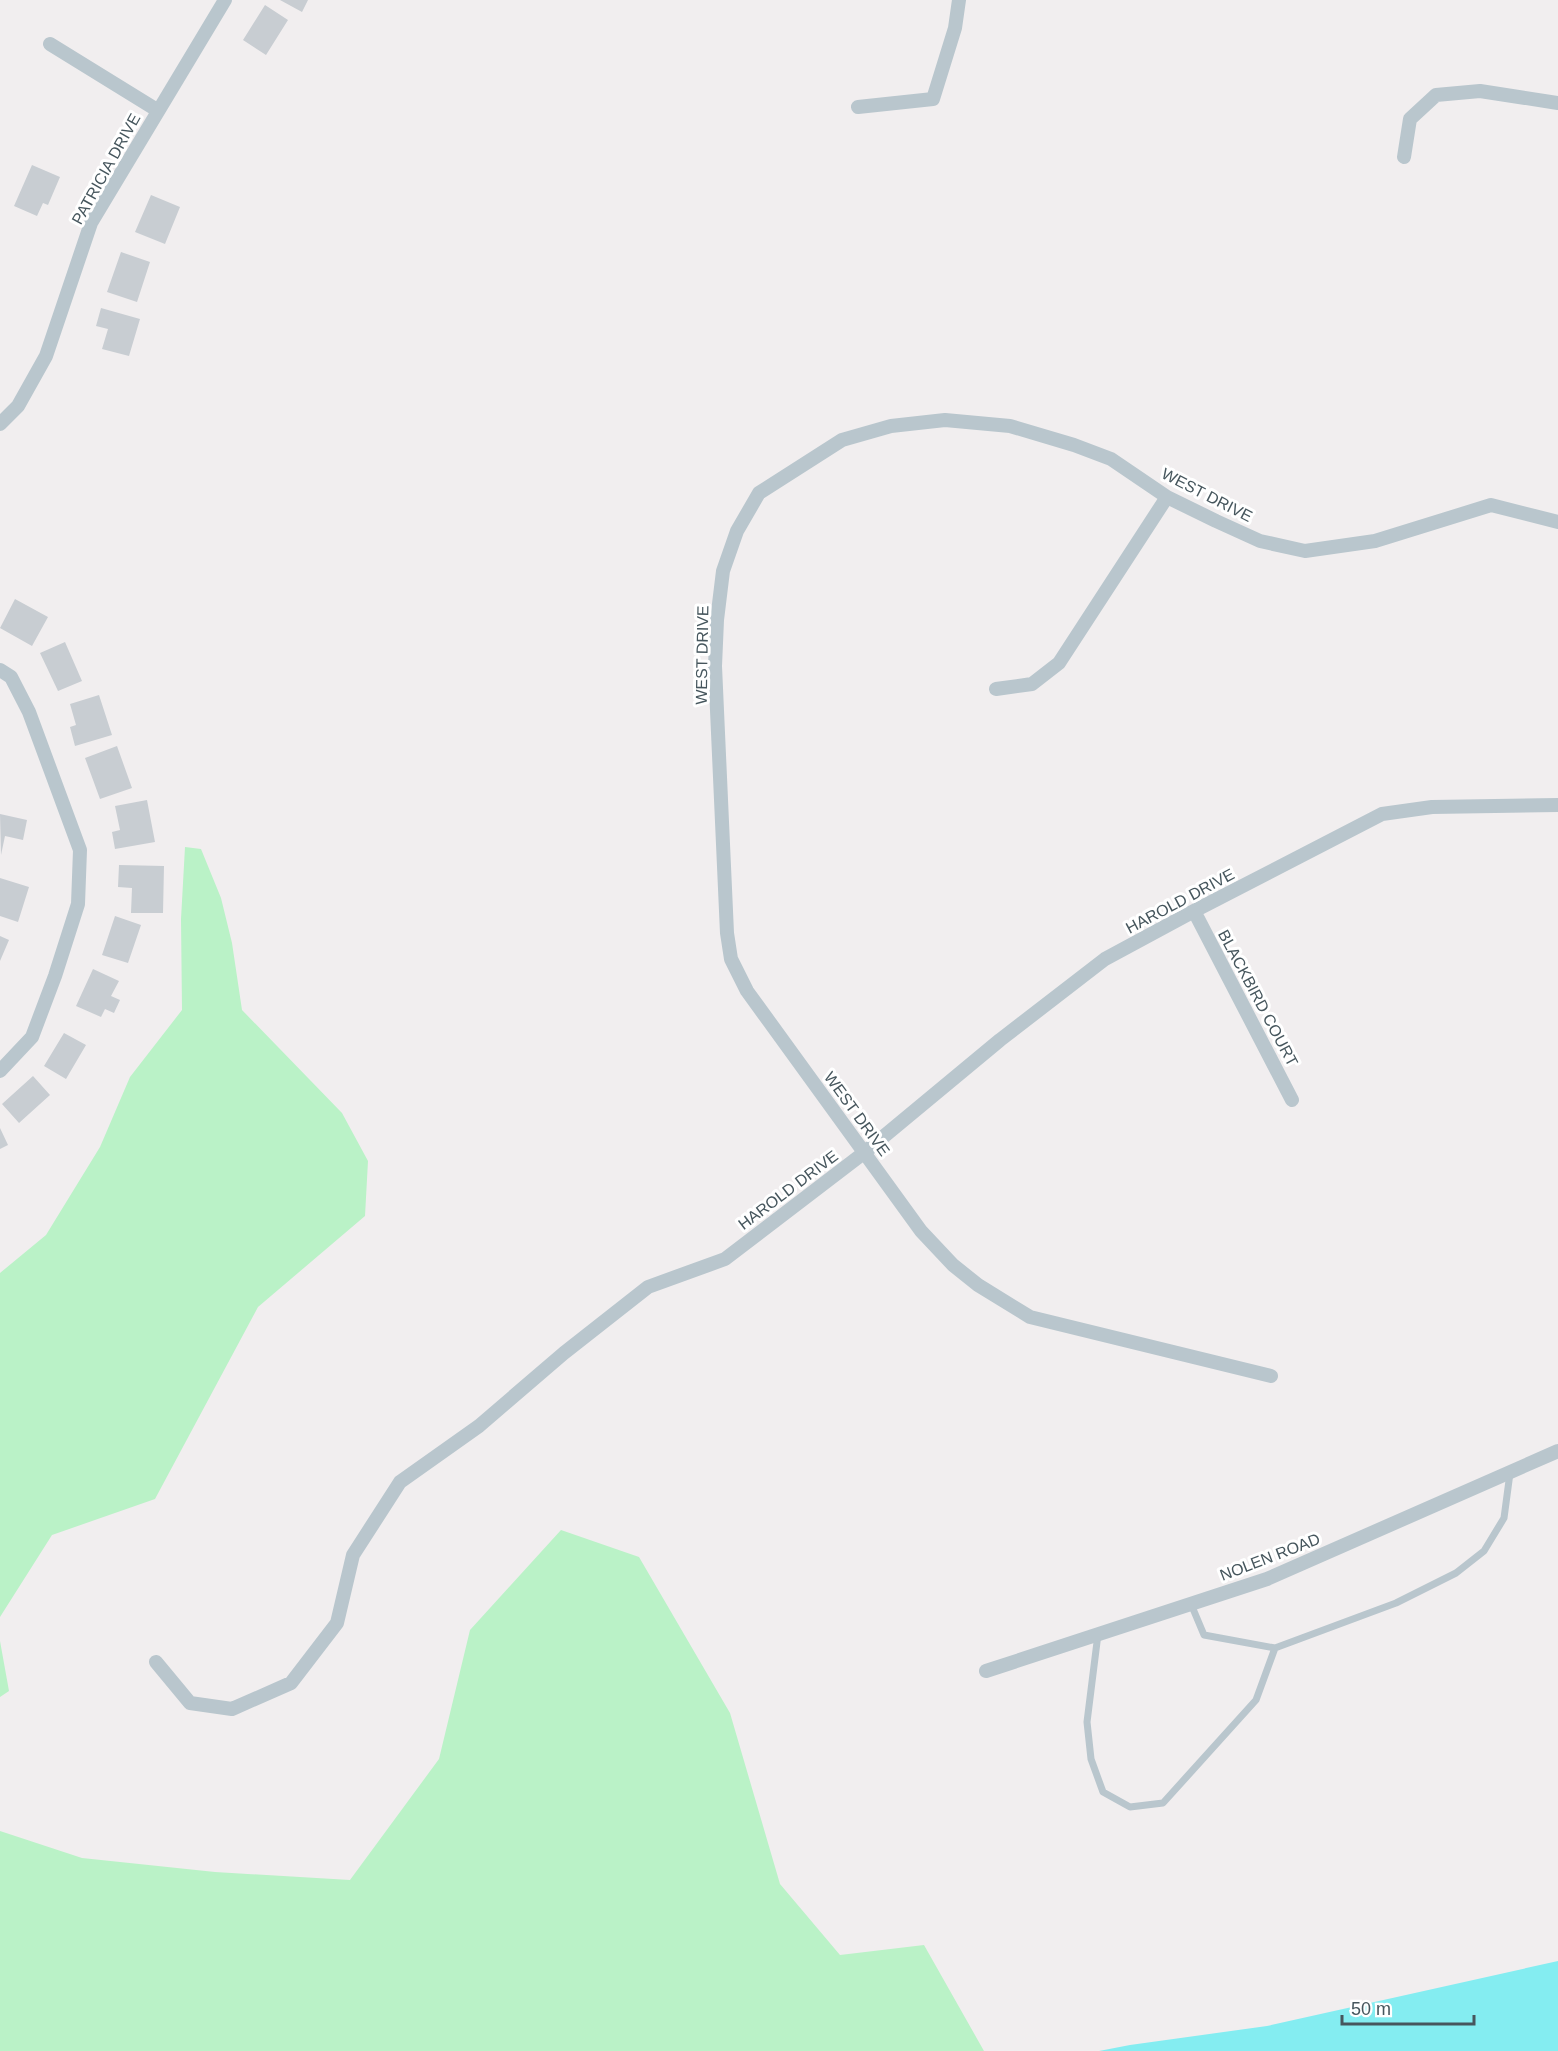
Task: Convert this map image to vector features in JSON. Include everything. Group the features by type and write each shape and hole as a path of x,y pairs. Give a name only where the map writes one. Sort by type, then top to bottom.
{"street":[{"name":"PATRICIA DRIVE","path":"0,424 18,406 46,356 91,223 225,0"},
{"path":"858,106 933,99 955,28 959,0"},
{"path":"50,44 157,110"},
{"path":"1404,157 1410,119 1436,95 1480,90 1558,103"},
{"name":"WEST DRIVE","path":"1271,1376 1030,1317 978,1285 953,1265 921,1231 747,991 731,959 727,933 715,666 717,620 723,571 737,531 759,493 842,441 891,426 945,420 1010,426 1074,445 1111,459 1167,497 1260,541 1305,551 1376,541 1491,505 1558,522"},
{"path":"996,689 1032,684 1059,663 1167,497"},
{"path":"0,670 11,677 29,712 80,850 78,904 55,976 32,1037 0,1071"},
{"name":"HAROLD DRIVE","path":"156,1662 190,1703 232,1709 291,1683 337,1623 353,1555 400,1482 479,1426 564,1353 648,1287 725,1259 865,1152 1000,1040 1105,959 1382,814 1432,807 1558,805"},
{"name":"BLACKBIRD COURT","path":"1194,911 1292,1100"},
{"name":"NOLEN ROAD","path":"986,1671 1266,1579 1558,1451"}],"lane":[{"path":"1191,1604 1204,1635 1275,1648 1396,1603 1456,1573 1484,1551 1504,1518 1510,1472"},
{"path":"1098,1634 1088,1722 1091,1759 1103,1792 1131,1807 1163,1803 1256,1700 1275,1648"}],"green space":[{"path":"185,847 201,849 221,898 232,943 242,1010 342,1113 368,1161 365,1216 258,1307 155,1499 52,1535 0,1617 0,1273 46,1235 100,1147 130,1077 182,1010 181,919"},
{"path":"561,1530 639,1557 730,1713 780,1884 840,1955 924,1945 984,2051 0,2051 0,1831 82,1858 215,1872 350,1880 439,1759 470,1630"},
{"path":"0,1641 9,1691 0,1697"}],"water":[{"path":"1558,1961 1558,2051 1099,2051 1267,2026"}],"building":[{"path":"280,0 308,0 302,12"},
{"path":"265,5 288,20 266,55 243,40"},
{"path":"32,165 60,177 48,205 43,203 37,216 14,206"},
{"path":"151,195 180,207 165,244 135,232"},
{"path":"121,252 150,262 137,302 107,292"},
{"path":"101,308 140,319 129,356 102,349 108,329 96,326"},
{"path":"15,599 48,617 32,646 0,628"},
{"path":"65,642 82,681 58,691 40,653"},
{"path":"99,695 112,735 75,746 70,727 76,725 70,704"},
{"path":"117,746 132,788 100,799 85,758"},
{"path":"147,800 155,842 115,849 112,832 120,830 115,806"},
{"path":"0,814 27,820 23,840 5,836 1,855"},
{"path":"119,865 164,866 163,913 131,913 132,888 118,887"},
{"path":"0,878 29,887 18,922 0,916"},
{"path":"115,916 141,925 128,963 102,955"},
{"path":"0,936 9,940 0,961"},
{"path":"93,969 119,981 111,996 120,1000 114,1013 105,1009 101,1017 76,1006"},
{"path":"64,1033 86,1045 66,1079 44,1066"},
{"path":"33,1076 50,1095 19,1123 2,1104"},
{"path":"0,1128 8,1145 0,1149"}]}
